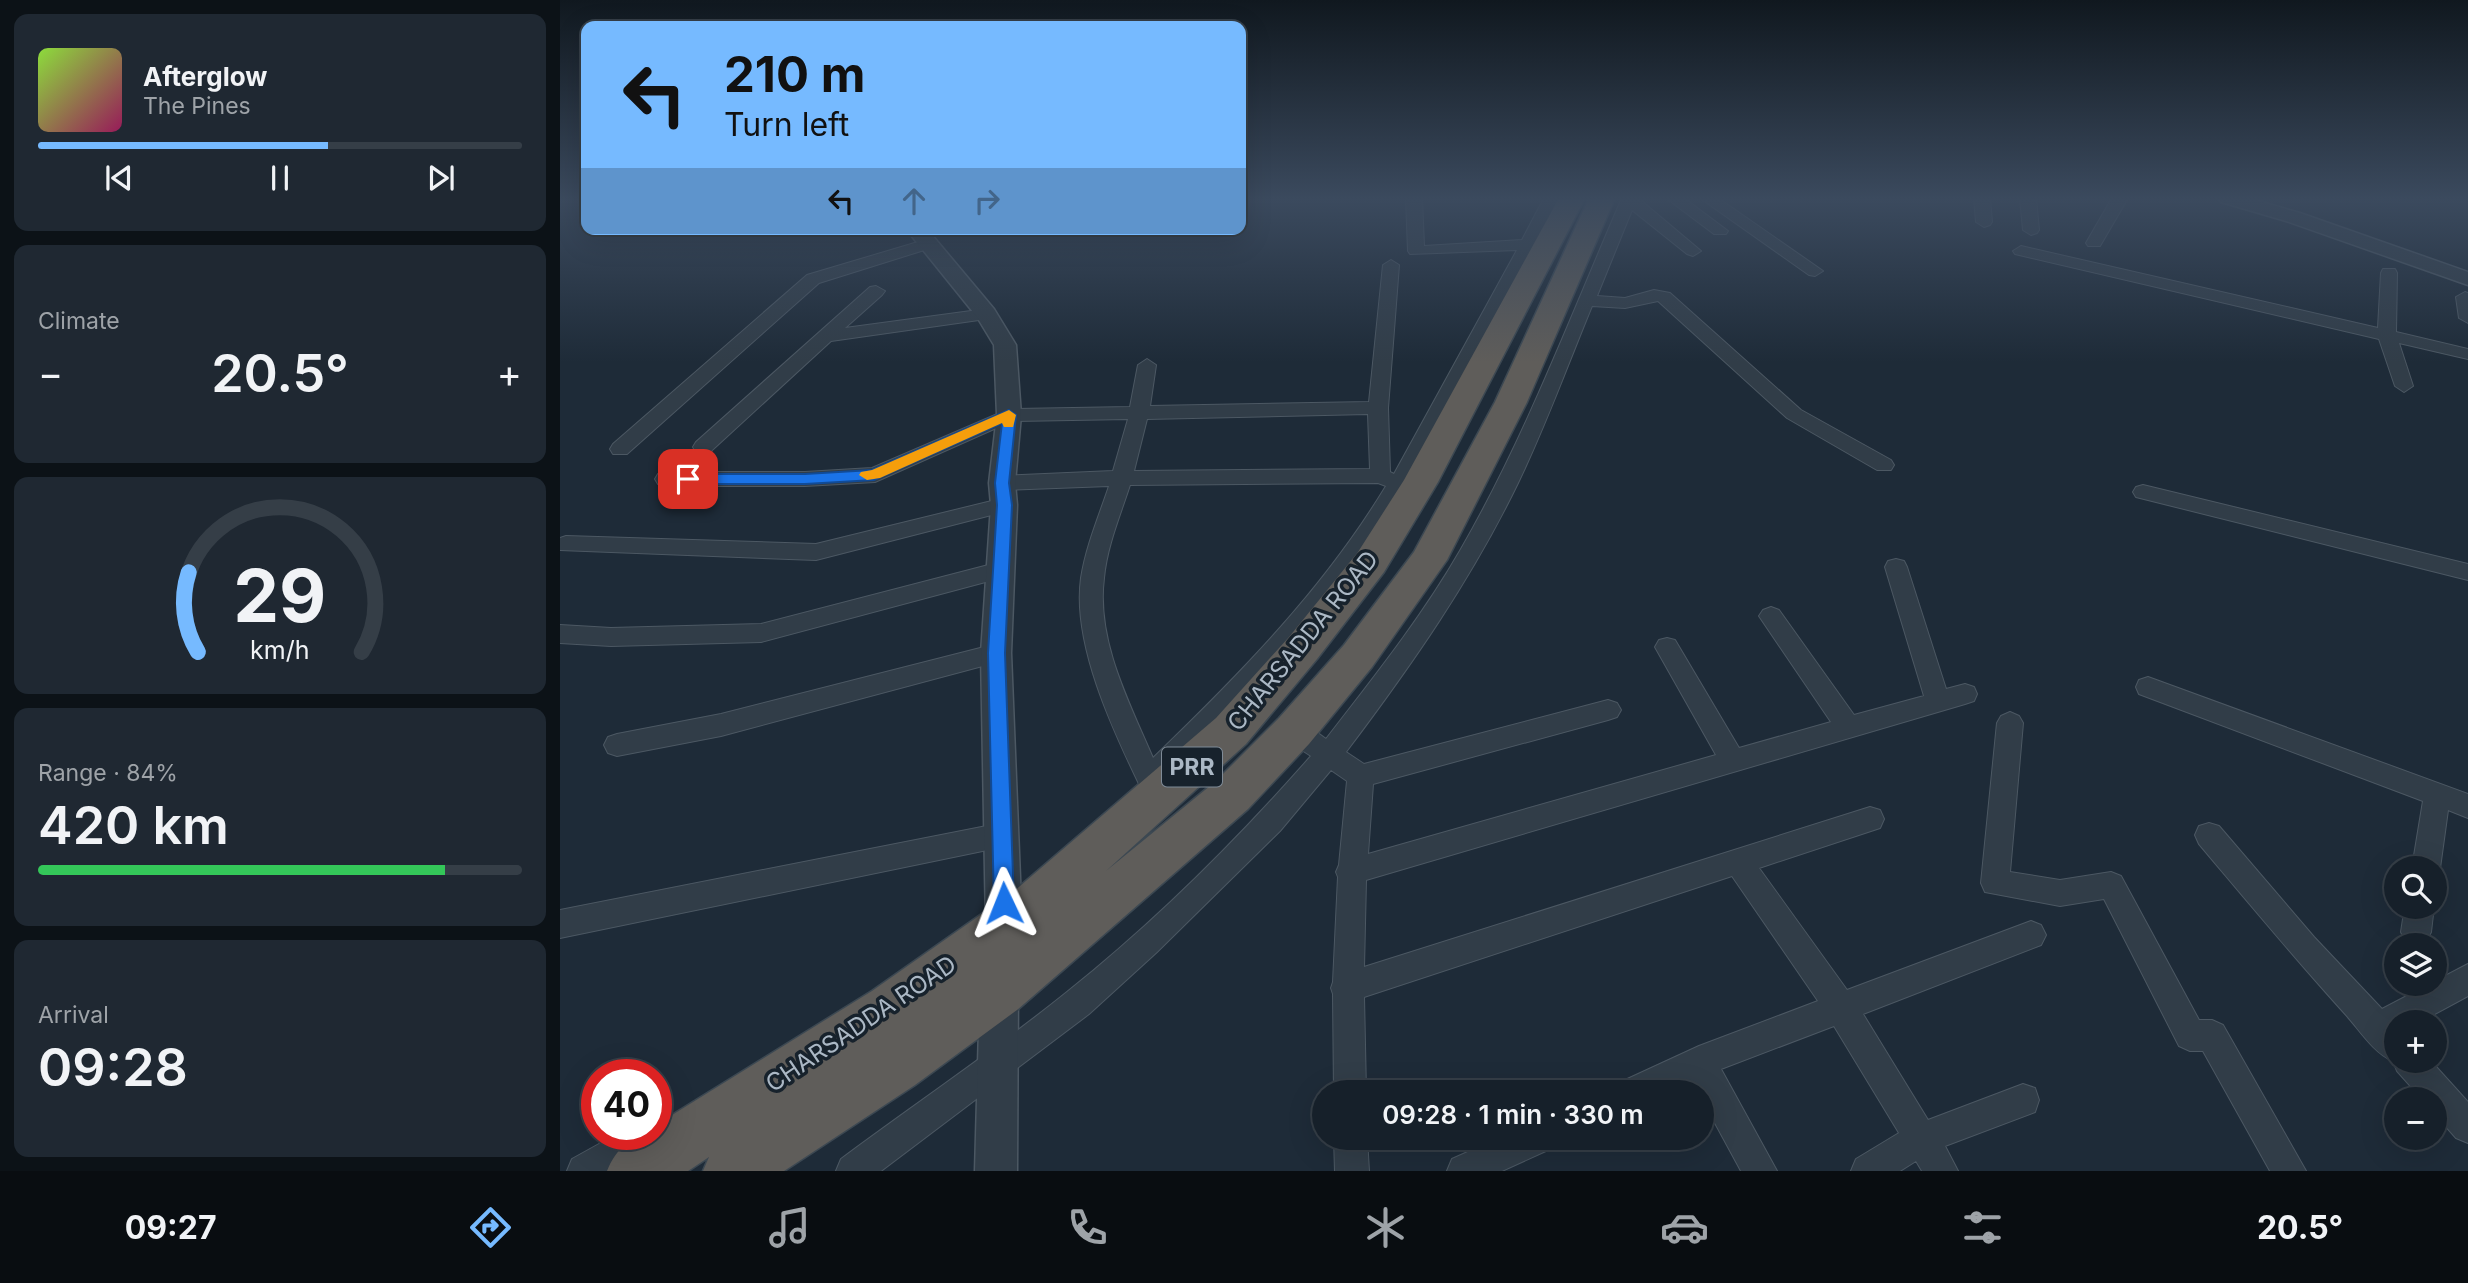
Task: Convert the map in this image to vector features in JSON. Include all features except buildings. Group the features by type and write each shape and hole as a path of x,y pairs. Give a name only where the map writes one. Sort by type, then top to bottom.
{"highway":[{"name":"CHARSADDA ROAD","path":"636,1171 890,1009 1004,915 1030,908 1134,820 1231,731 1303,648 1371,562 1561,253"},
{"name":"CHARSADDA ROAD","path":"732,1171 896,1066 999,992 1232,796 1294,731 1358,656 1428,560 1511,402 1572,253"}],"street":[{"path":"620,449 813,278 879,253"},
{"path":"936,253 986,314 1005,345 1009,415 996,653 1004,915"},
{"path":"672,1121 766,1065 1004,915 1245,684 1320,598 1359,547 1389,480 1456,383 1524,253"},
{"path":"853,1171 1078,1003 1147,942 1270,822 1329,754 1410,649 1469,555 1508,482 1588,300 1590,253"},
{"path":"1788,253 1815,271"},
{"path":"2028,253 2468,354"},
{"path":"2380,253 2467,288 2468,318"},
{"path":"1389,480 1378,408 1391,265"},
{"path":"2389,273 2387,335 2404,386"},
{"path":"703,447 876,291"},
{"path":"1588,300 1625,303 1654,295 1664,297 1794,414 1884,465"},
{"path":"829,336 986,314"},
{"path":"1147,365 1140,411 1122,478 1097,552 1091,593 1094,626 1106,670 1149,778"},
{"path":"665,479 805,479 874,475 1009,415 1378,408"},
{"path":"566,544 816,552 1003,494 1122,478 1389,480"},
{"path":"2143,492 2468,572"},
{"path":"1896,567 1938,702"},
{"path":"560,634 611,637 761,633 1000,570"},
{"path":"1771,616 1849,728"},
{"path":"1667,647 1733,761"},
{"path":"617,745 721,725 996,653"},
{"path":"2148,687 2468,806"},
{"path":"1350,872 1965,694"},
{"path":"1294,731 1361,776 1608,710"},
{"path":"2010,723 1995,883 2060,893 2111,885 2190,1035 2212,1036 2289,1171"},
{"path":"1350,1080 1346,988 1350,872 1361,776"},
{"path":"2428,856 2437,794"},
{"path":"1346,988 1870,819"},
{"path":"560,925 1002,835"},
{"path":"2209,835 2304,947 2384,1035"},
{"path":"1739,863 1841,1007 1941,1171"},
{"path":"1660,1080 1699,1062 2031,936"},
{"path":"2425,1010 2468,979"},
{"path":"996,1171 999,992"},
{"path":"1699,1062 1760,1171"},
{"path":"2420,1073 2468,1126"},
{"path":"1868,1171 1921,1139 2023,1100"},
{"path":"584,1171 621,1150"},
{"path":"1351,1150 1352,1171"},
{"path":"1464,1171 1510,1150"}],"slow traffic":[{"path":"867,475 874,475 1009,415 1008,424"}],"route":[{"path":"688,479 805,479 874,475 1009,415 1002,483 1004,505 996,653 1004,903"}]}
